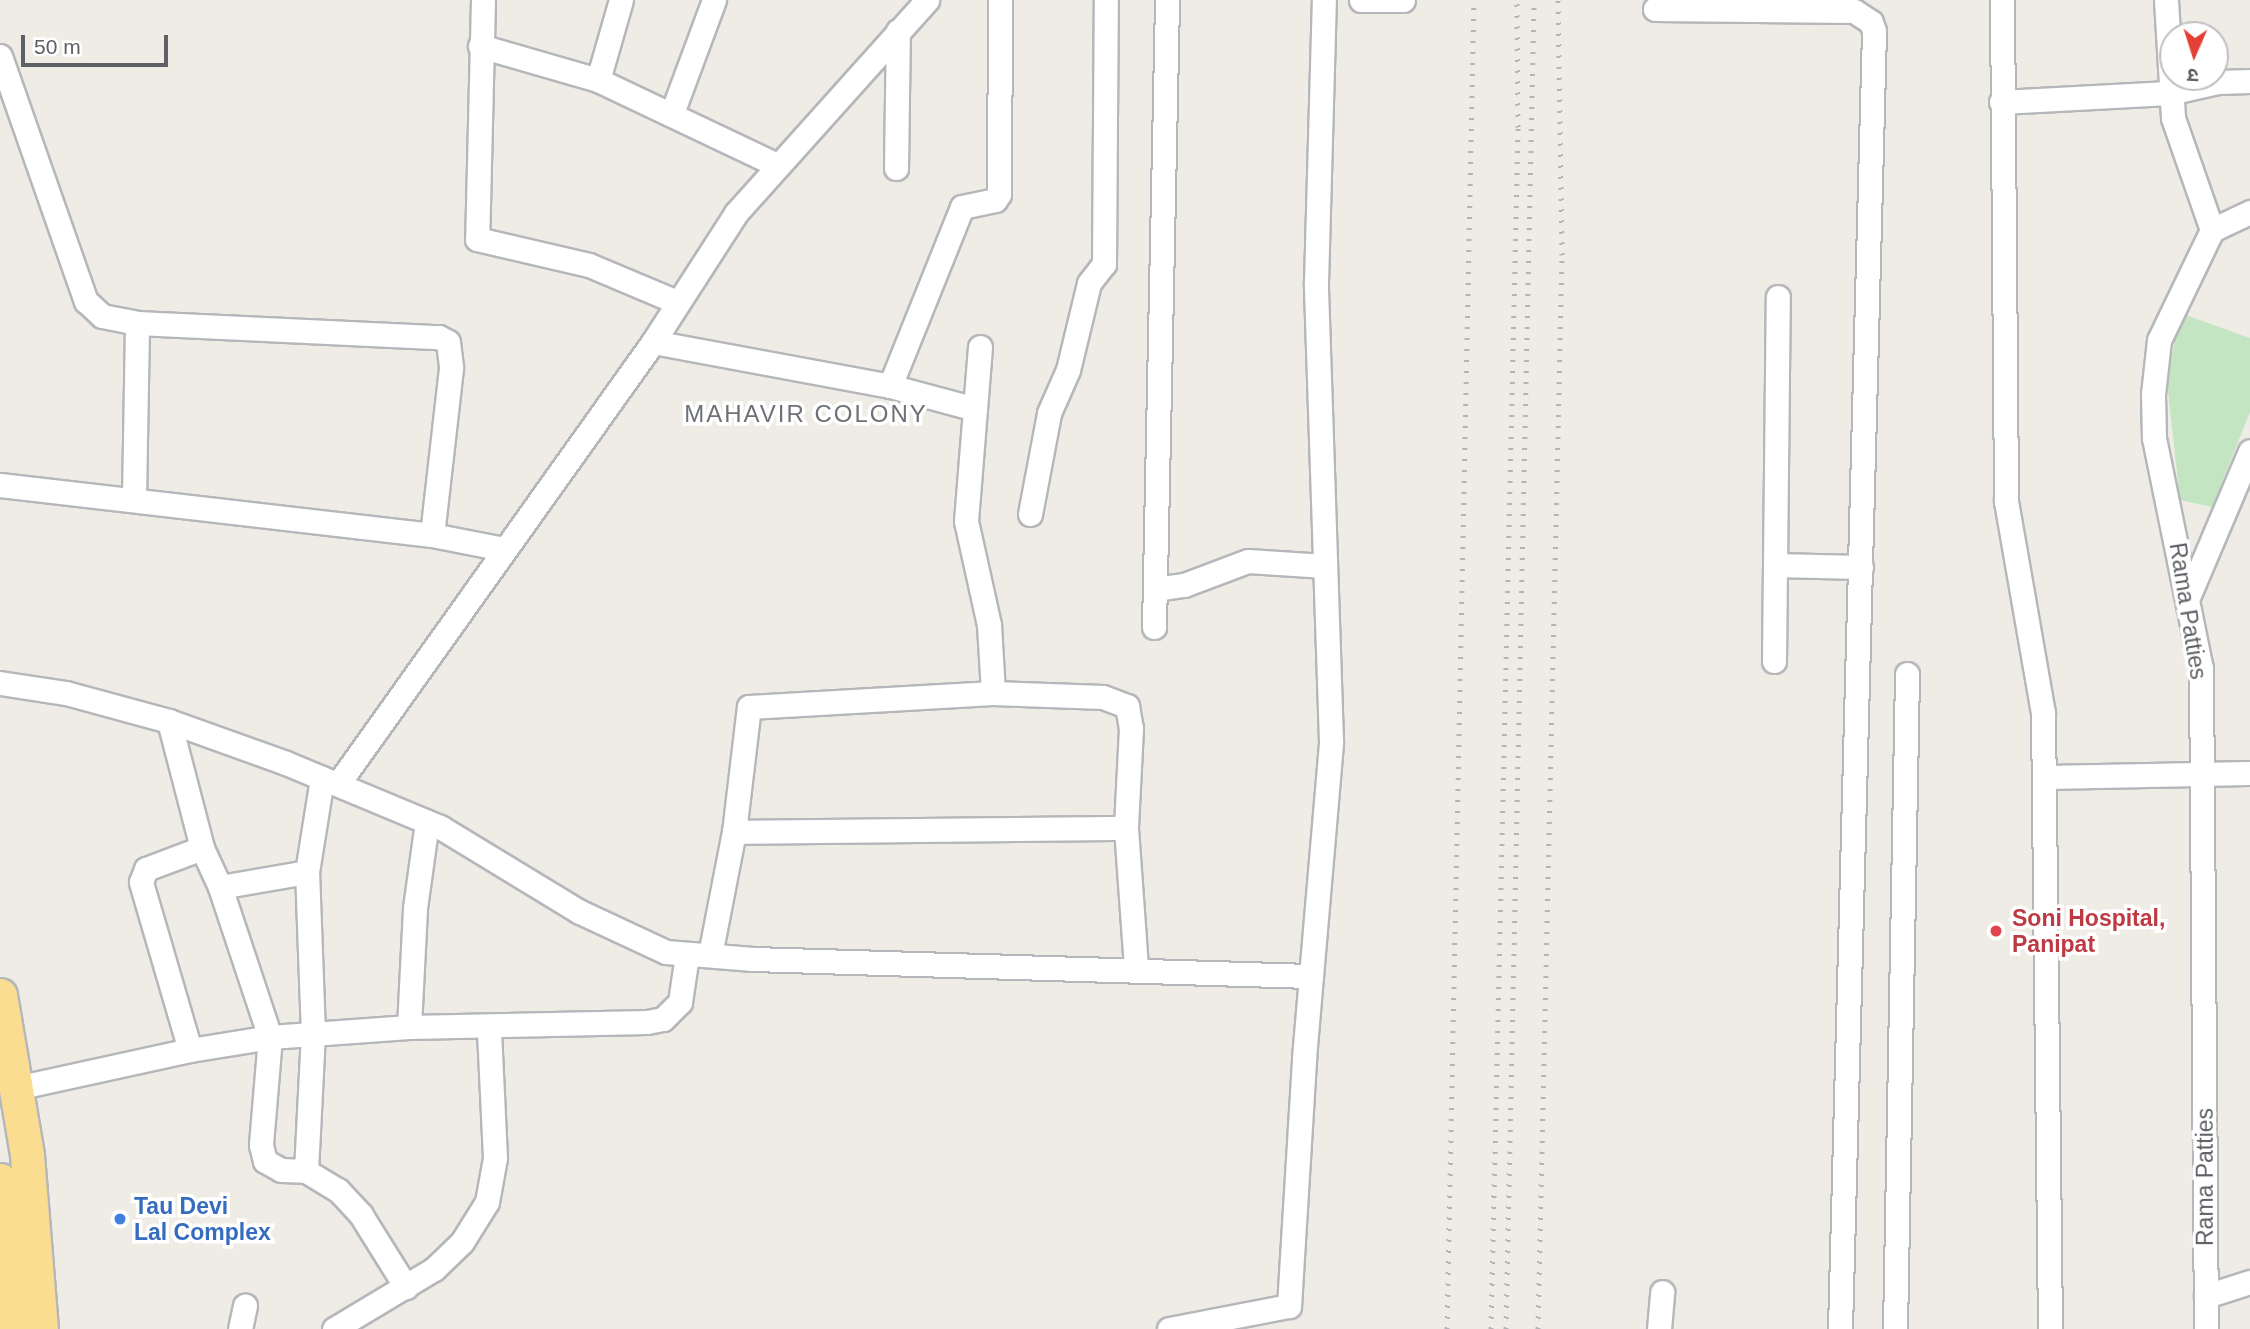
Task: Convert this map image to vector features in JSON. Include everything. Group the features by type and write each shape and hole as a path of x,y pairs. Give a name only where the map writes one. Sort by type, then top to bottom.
{"highway":[{"path":"0,995 27,1155 41,1329"},
{"path":"0,1180 10,1329"}],"street":[{"path":"483,0 477,239 589,265 677,302"},
{"path":"598,79 621,0"},
{"path":"672,113 714,0"},
{"path":"306,1171 313,1034 307,872 330,781 504,549 653,342 736,213 777,164 927,0"},
{"path":"890,386 962,207 970,202 995,200 999,194 1000,0"},
{"path":"1030,514 1049,413 1069,370 1089,283 1104,264 1108,195 1106,0"},
{"path":"1154,627 1167,0"},
{"path":"1169,1329 1289,1306 1311,976 1331,741 1316,282 1324,0"},
{"path":"1361,0 1403,0"},
{"path":"2002,0 2006,500 2043,713 2050,1329"},
{"path":"2166,0 2169,93 2178,139 2212,230 2250,212"},
{"path":"1656,9 1854,12 1871,22 1861,567 1840,1329"},
{"path":"896,168 898,31"},
{"path":"480,46 598,79 777,164"},
{"path":"0,56 86,301 102,316 137,323 444,338 451,368 432,535"},
{"path":"2001,102 2169,93 2218,82 2250,81"},
{"name":"Rama Patties","path":"2206,1329 2201,668 2189,595 2154,438 2153,394 2159,340 2212,230"},
{"path":"1774,661 1778,298"},
{"path":"134,498 137,323"},
{"path":"653,342 890,386 975,409"},
{"path":"980,347 966,521 989,625 993,693"},
{"path":"2189,595 2250,451"},
{"path":"0,485 134,498 432,535 504,549"},
{"path":"1155,589 1184,584 1248,561 1325,566"},
{"path":"1775,565 1861,567"},
{"path":"1895,1329 1907,674"},
{"path":"0,683 66,692 169,721 330,781 427,822 578,911 645,945 687,955 1136,968 1311,976"},
{"path":"710,955 734,832 745,718 753,704 993,693 1103,697 1126,706 1131,728 1126,828 1136,968"},
{"path":"169,721 202,848 220,887 270,1037 262,1153 272,1168 306,1171 338,1190 361,1215 406,1287"},
{"path":"2045,777 2250,773"},
{"path":"410,1027 415,908 427,822"},
{"path":"734,832 1126,828"},
{"path":"190,1050 141,882 146,869 202,848"},
{"path":"220,887 307,872"},
{"path":"16,1088 190,1050 270,1037 410,1027 489,1029 663,1019 680,1002 687,955"},
{"path":"334,1329 406,1287 462,1242 487,1202 495,1158 489,1029"},
{"path":"2206,1296 2250,1282"},
{"path":"1659,1329 1662,1292"},
{"path":"240,1329 245,1306"}],"green space":[{"path":"2180,313 2250,338 2250,412 2212,507 2180,500 2167,382"}],"railway":[{"path":"1447,1329 1474,0"},
{"path":"1491,1329 1518,127 1517,0"},
{"path":"1506,1329 1534,0"},
{"path":"1538,1329 1562,255 1558,0"}],"place":[{"name":"Soni Hospital, Panipat","path":"1996,931"},
{"name":"Tau Devi Lal Complex","path":"120,1219"}],"district":[{"name":"MAHAVIR COLONY","path":"806,414"}]}
